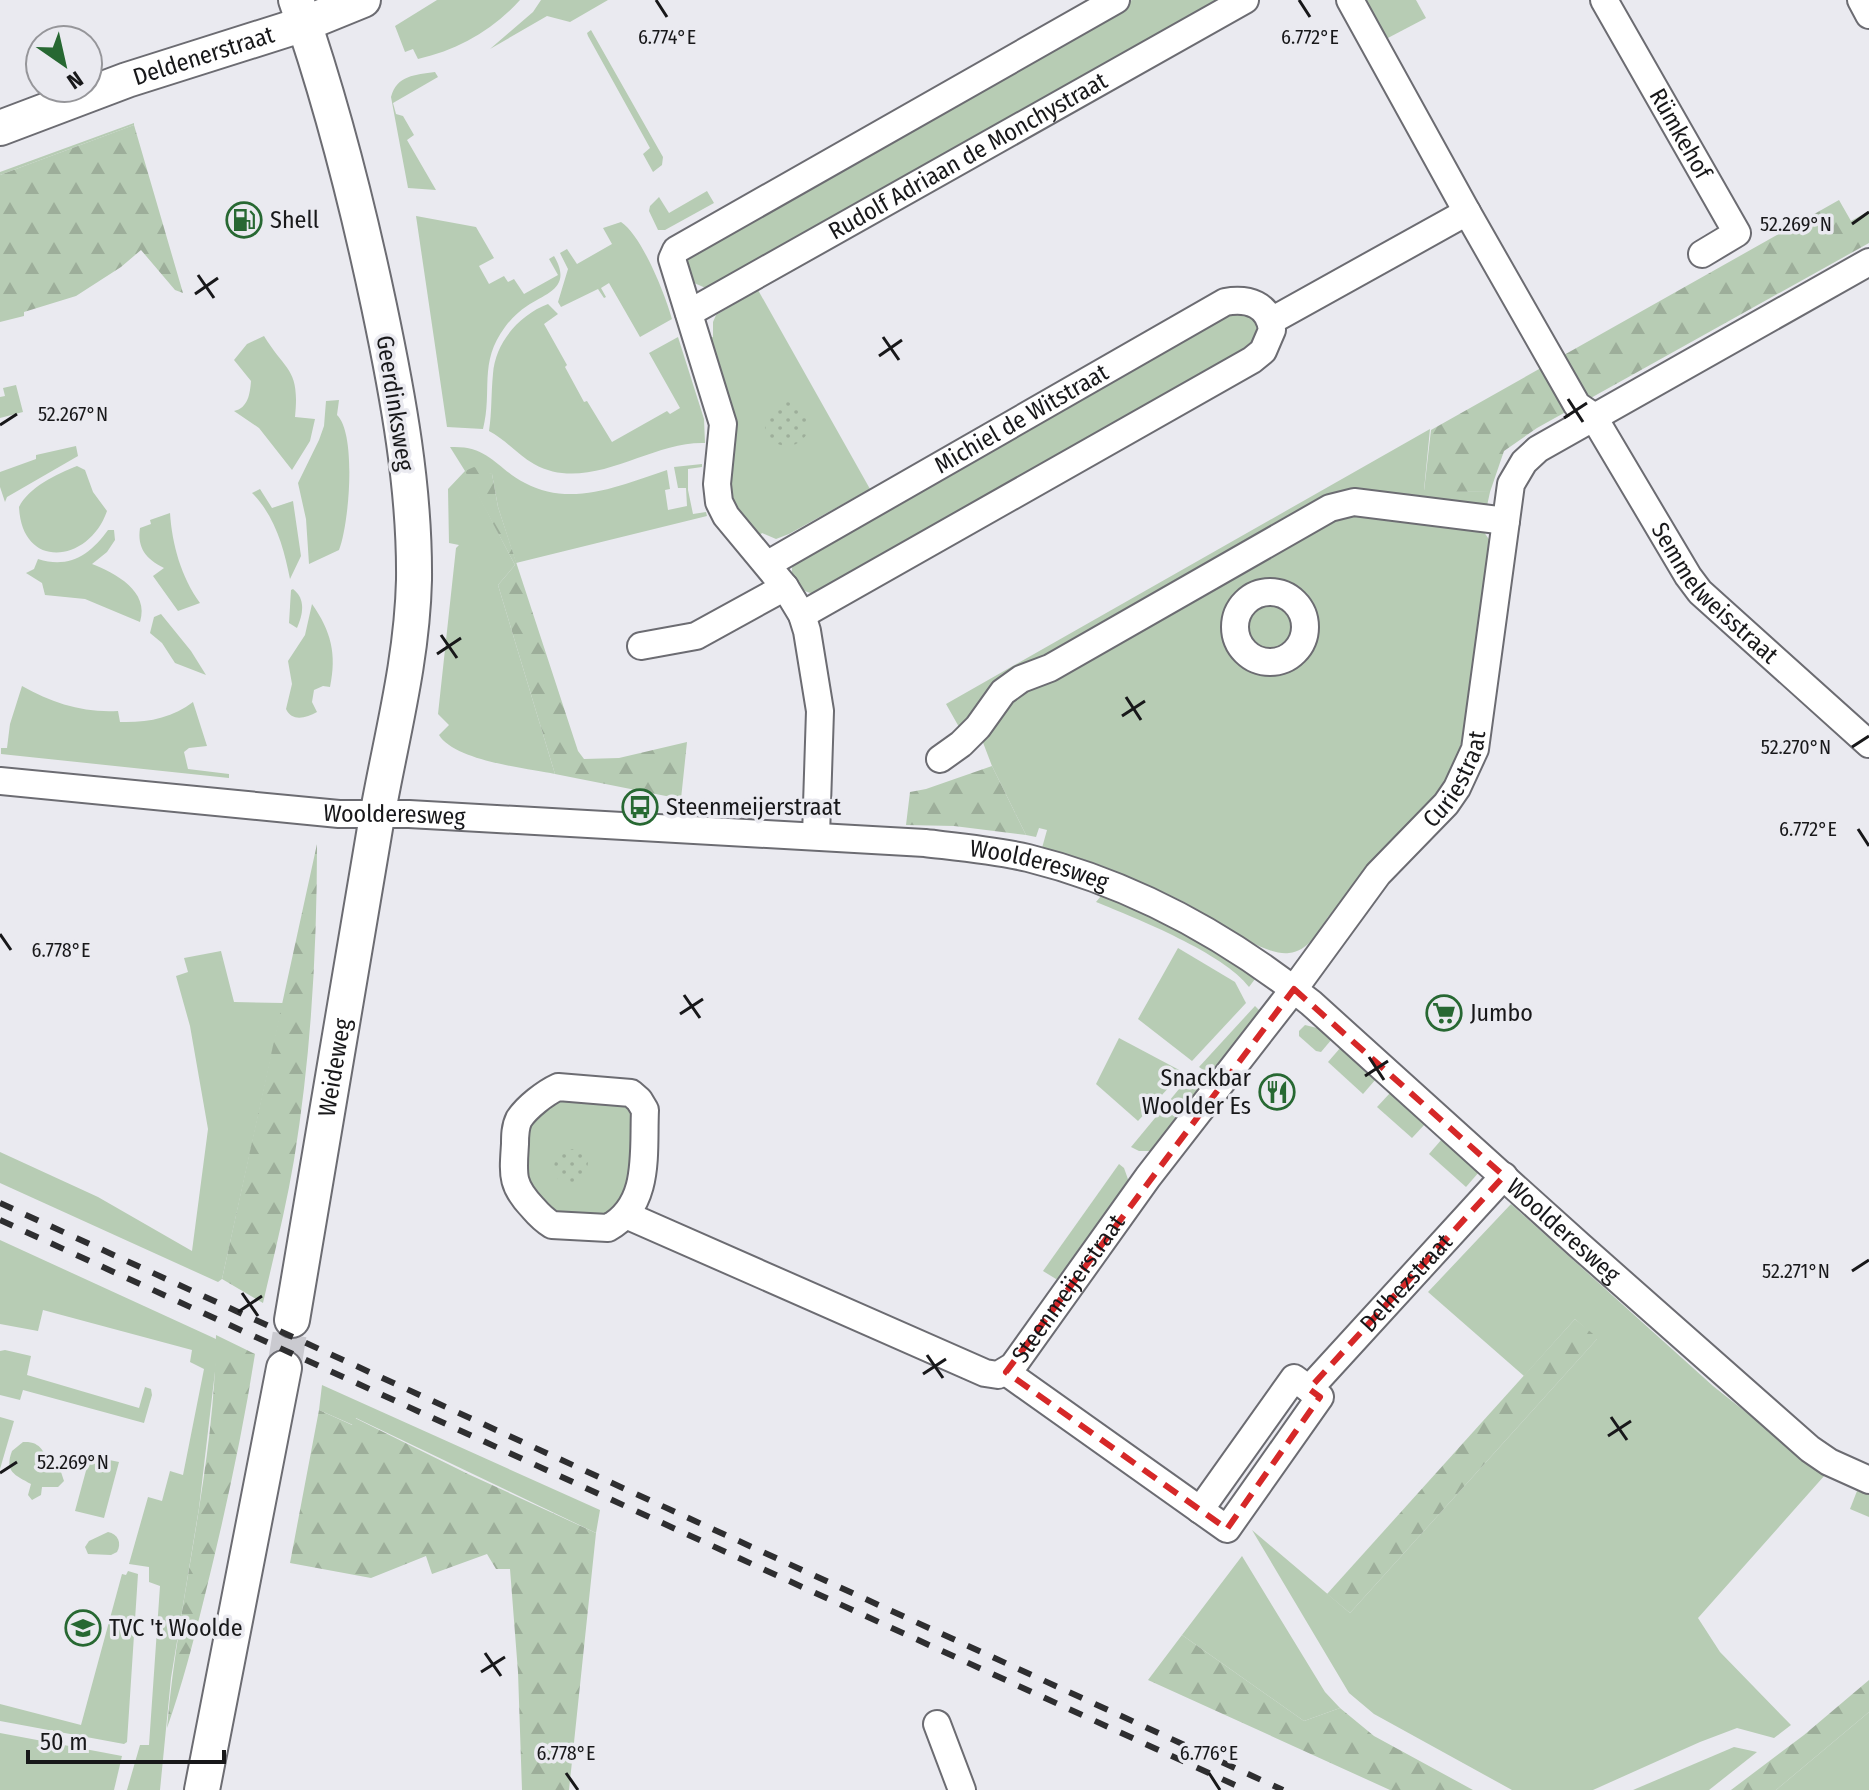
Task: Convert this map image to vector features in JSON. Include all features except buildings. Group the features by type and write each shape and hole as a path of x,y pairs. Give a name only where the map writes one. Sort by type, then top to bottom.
{"main road":[{"name":"Deldenerstraat","path":"0,128 300,12 363,0"},
{"name":"Geerdinksweg","path":"300,12 333,113 360,216 401,409 413,544 412,614 406,675 377,814"},
{"name":"Weideweg","path":"292,1320 377,814"},
{"path":"202,1790 284,1368"}],"street":[{"path":"816,836 820,711 802,615 785,587 726,516 719,502 717,484 723,424 672,259 676,250 1116,0"},
{"name":"Rudolf Adriaan de Monchystraat","path":"689,313 1245,0"},
{"path":"1350,0 1577,405 1593,416"},
{"name":"Rümkehof","path":"1604,0 1737,233 1702,254"},
{"path":"1861,0 1869,15"},
{"path":"802,615 1252,360 1263,351 1268,341 1271,321 1467,212"},
{"name":"Curiestraat","path":"1294,989 1378,874 1446,804 1467,770 1477,736 1511,484 1524,462 1538,449 1593,416 1869,262"},
{"name":"Michiel de Witstraat","path":"768,564 1225,302 1249,301 1266,312 1271,321"},
{"name":"Semmelweisstraat","path":"1593,416 1670,550 1700,592 1869,744"},
{"path":"940,759 961,744 978,727 1003,692 1021,679 1050,668 1330,508 1354,502 1506,521"},
{"path":"1234,563 1253,596"},
{"path":"641,646 696,636 785,587"},
{"name":"Woolderesweg","path":"0,781 339,814 925,843 990,851 1065,868 1149,901 1207,929 1269,969 1810,1449 1829,1462 1869,1480"},
{"name":"Steenmeijerstraat","path":"626,1215 985,1373 998,1375 1006,1372 1029,1346 1186,1127 1294,989"},
{"path":"558,1087 631,1093 645,1110 642,1184 626,1215 608,1228 552,1225 520,1195 513,1175 516,1127 520,1117 551,1090 558,1087"},
{"name":"Delhezstraat","path":"1006,1372 1227,1529 1320,1397 1309,1389 1504,1176"},
{"path":"937,1724 962,1790"}],"highlighted area":[{"path":"1294,989 1504,1176 1309,1389 1320,1397 1227,1529 1006,1372"}],"green space":[{"path":"437,0 520,0 498,21 474,37 418,59 413,49 405,52 395,26"},
{"path":"541,0 608,0 570,22 547,16 490,49 533,12"},
{"path":"1132,0 1227,0 710,290 692,282 685,262 688,254 702,242"},
{"path":"1364,0 1416,0 1426,18 1386,39"},
{"path":"591,30 663,157 662,165 653,172 643,154 650,148 588,36"},
{"path":"435,72 438,77 393,103 396,114 403,116 414,135 407,140 436,190 408,188 391,97 402,80"},
{"path":"134,125 0,175 0,172"},
{"path":"134,125 183,293 175,290 141,250 76,296 0,322 0,175"},
{"path":"707,191 714,203 665,230 658,230 649,211 659,197 669,213"},
{"path":"1839,200 1851,221 1869,211 1869,243 1537,428 1504,451 1490,492 1424,491 1431,430"},
{"path":"416,216 476,227 494,258 479,266 489,284 504,276 508,282 514,279 524,294 558,275 549,259 554,256 559,266 559,282 556,287 518,313 497,340 489,365 483,429 447,427"},
{"path":"621,222 645,252 672,319 640,337 609,283 601,288 604,298 598,289 561,307 558,302 568,269 560,253 567,249 577,264 612,244 603,228"},
{"path":"758,290 870,489 776,539 762,533 758,537 741,520 731,497 707,338 713,337 716,315"},
{"path":"548,304 558,314 544,324 584,402 587,401 612,442 667,411 670,414 680,408 649,353 678,337 704,419 705,443 662,450 576,474 555,472 534,464 489,431 493,374 498,352 518,323"},
{"path":"1236,310 1255,322 1257,344 818,594 805,591 796,584 792,573 794,560"},
{"path":"264,336 293,379 295,417 315,419 310,441 292,470 259,428 234,411 245,404 251,381 234,360 247,344"},
{"path":"16,385 23,412 0,418 0,397 5,396 3,388"},
{"path":"339,400 337,415 343,425 349,459 343,538 339,550 309,564 306,519 298,483 324,426 326,401"},
{"path":"787,402 802,409 809,424 802,439 787,446 772,439 765,424 772,409"},
{"path":"1430,429 1424,490 1490,492 1482,529 1490,541 1489,552 1465,732 1454,765 1437,794 1328,917 1312,940 1302,949 1289,953 1264,948 1147,884 1095,863 1042,848 1047,830 1039,828 1036,837 1026,835 992,766 974,719 959,727 946,704"},
{"path":"76,446 78,456 7,497 5,502 0,487 0,472 36,459 36,455"},
{"path":"450,447 474,450 525,483 560,494 596,492 667,470 670,489 665,490 668,510 687,506 686,488 678,488 674,467 702,464 702,467 688,469 688,490 693,514 706,512 707,516 516,563 498,507 492,474 466,471 515,565 498,585 555,774 475,757 447,744 439,735 449,725 438,714 456,548 459,545 449,543 448,489 465,471"},
{"path":"77,466 85,470 93,492 107,511 86,541 72,549 57,552 43,550 31,542 23,528 19,507 36,487"},
{"path":"474,467 492,474 498,507 578,751 584,759 619,758 687,742 681,799 555,774 498,585 515,565 465,471"},
{"path":"260,489 272,508 293,501 301,556 290,579 277,533 267,512 252,493"},
{"path":"170,513 179,560 200,603 178,611 153,576 164,568 144,552 139,535 140,528 151,524 150,520"},
{"path":"108,530 114,530 115,540 107,552 92,564 111,572 135,592 142,611 140,622 85,599 45,595 42,583 26,573 34,569 38,559 59,562 78,558"},
{"path":"293,589 300,597 302,607 297,628 289,623"},
{"path":"312,604 331,643 332,675 330,687 314,690 312,702 317,712 296,717 286,709 292,684 288,661 305,635"},
{"path":"161,614 206,675 175,663 162,643 150,633 154,617"},
{"path":"22,686 68,706 118,711 120,722 159,718 193,702 207,746 189,748 184,752 188,769 229,774 229,778 1,754 1,748 7,748 10,724"},
{"path":"992,766 1026,835 954,826 906,825 910,792"},
{"path":"317,844 314,963 305,1082 291,1178 263,1303 222,1279"},
{"path":"1101,896 1200,942 1236,963 1255,979 1249,987 1221,962 1201,950 1096,902"},
{"path":"1178,948 1235,982 1246,1003 1192,1061 1138,1019"},
{"path":"221,951 234,1002 283,1003 222,1279 218,1282 0,1183 0,1152 98,1197 192,1251 208,1129 190,1026 176,976 188,972 184,958"},
{"path":"1255,1006 1260,1011 1256,1020 1213,1073 1199,1067"},
{"path":"1305,1025 1321,1029 1332,1039 1321,1052 1299,1036"},
{"path":"1119,1038 1183,1072 1138,1121 1096,1084"},
{"path":"1341,1047 1376,1079 1363,1094 1328,1062"},
{"path":"1189,1077 1200,1086 1199,1089 1151,1151 1131,1147"},
{"path":"1391,1092 1426,1123 1412,1138 1377,1107"},
{"path":"560,1098 628,1105 633,1112 628,1182 616,1207 606,1217 555,1213 528,1191 525,1148 529,1128"},
{"path":"1442,1139 1479,1172 1466,1187 1429,1154"},
{"path":"563,1149 577,1149 587,1154 586,1170 577,1184 559,1181 556,1177 554,1164"},
{"path":"1119,1164 1124,1168 1129,1182 1062,1278 1056,1279 1043,1271"},
{"path":"1511,1204 1713,1386 1825,1475 1698,1618 1720,1652 1791,1725 1774,1738 1737,1728 1593,1790 1512,1790 1374,1714 1349,1693 1252,1530 1350,1613 1597,1339 1575,1319 1524,1376 1428,1292"},
{"path":"0,1240 216,1339 216,1363 199,1508 171,1678 160,1790 127,1790 140,1745 149,1745 160,1586 149,1582 149,1567 129,1564 148,1497 162,1501 170,1471 183,1475 204,1369 190,1362 192,1350 43,1310 38,1331 0,1324"},
{"path":"1575,1319 1598,1338 1350,1613 1327,1594"},
{"path":"216,1335 255,1354 219,1538 167,1728 203,1483"},
{"path":"0,1351 31,1356 27,1375 139,1408 145,1387 151,1389 144,1423 23,1390 20,1400 0,1395"},
{"path":"322,1385 600,1510 596,1533 356,1418 353,1425 319,1410"},
{"path":"319,1410 352,1425 355,1418 596,1533 569,1790 522,1790 518,1672 510,1569 496,1569 487,1554 432,1574 426,1556 371,1578 290,1563"},
{"path":"0,1417 14,1421 0,1469"},
{"path":"23,1442 34,1443 41,1448 50,1466 60,1469 64,1481 58,1487 42,1487 41,1495 32,1500 28,1495 31,1484 12,1472 9,1464 12,1451"},
{"path":"90,1456 119,1462 104,1518 75,1511"},
{"path":"1857,1491 1869,1495 1869,1517 1850,1509"},
{"path":"108,1532 118,1539 117,1552 111,1555 88,1554 85,1547 89,1541"},
{"path":"1242,1556 1325,1692 1340,1708 1304,1721 1182,1635"},
{"path":"128,1571 138,1574 127,1742 124,1744 0,1721 0,1704 81,1725 122,1574 126,1575"},
{"path":"1182,1635 1304,1721 1340,1708 1374,1736 1473,1790 1390,1790 1148,1680"},
{"path":"1869,1680 1869,1712 1776,1790 1731,1790 1804,1735"},
{"path":"1869,1712 1869,1790 1776,1790"},
{"path":"0,1733 122,1756 114,1790 0,1790"},
{"path":"1734,1747 1757,1752 1709,1790 1633,1790"}],"tunnel":[{"path":"284,1368 292,1320"}],"railway":[{"path":"0,1203 1283,1790"},
{"path":"0,1220 1246,1790"}],"place":[{"name":"Shell","path":"244,220"},
{"name":"Steenmeijerstraat","path":"640,807"},
{"name":"Jumbo","path":"1444,1013"},
{"name":"Snackbar Woolder Es","path":"1277,1092"},
{"name":"TVC 't Woolde","path":"83,1628"}]}
